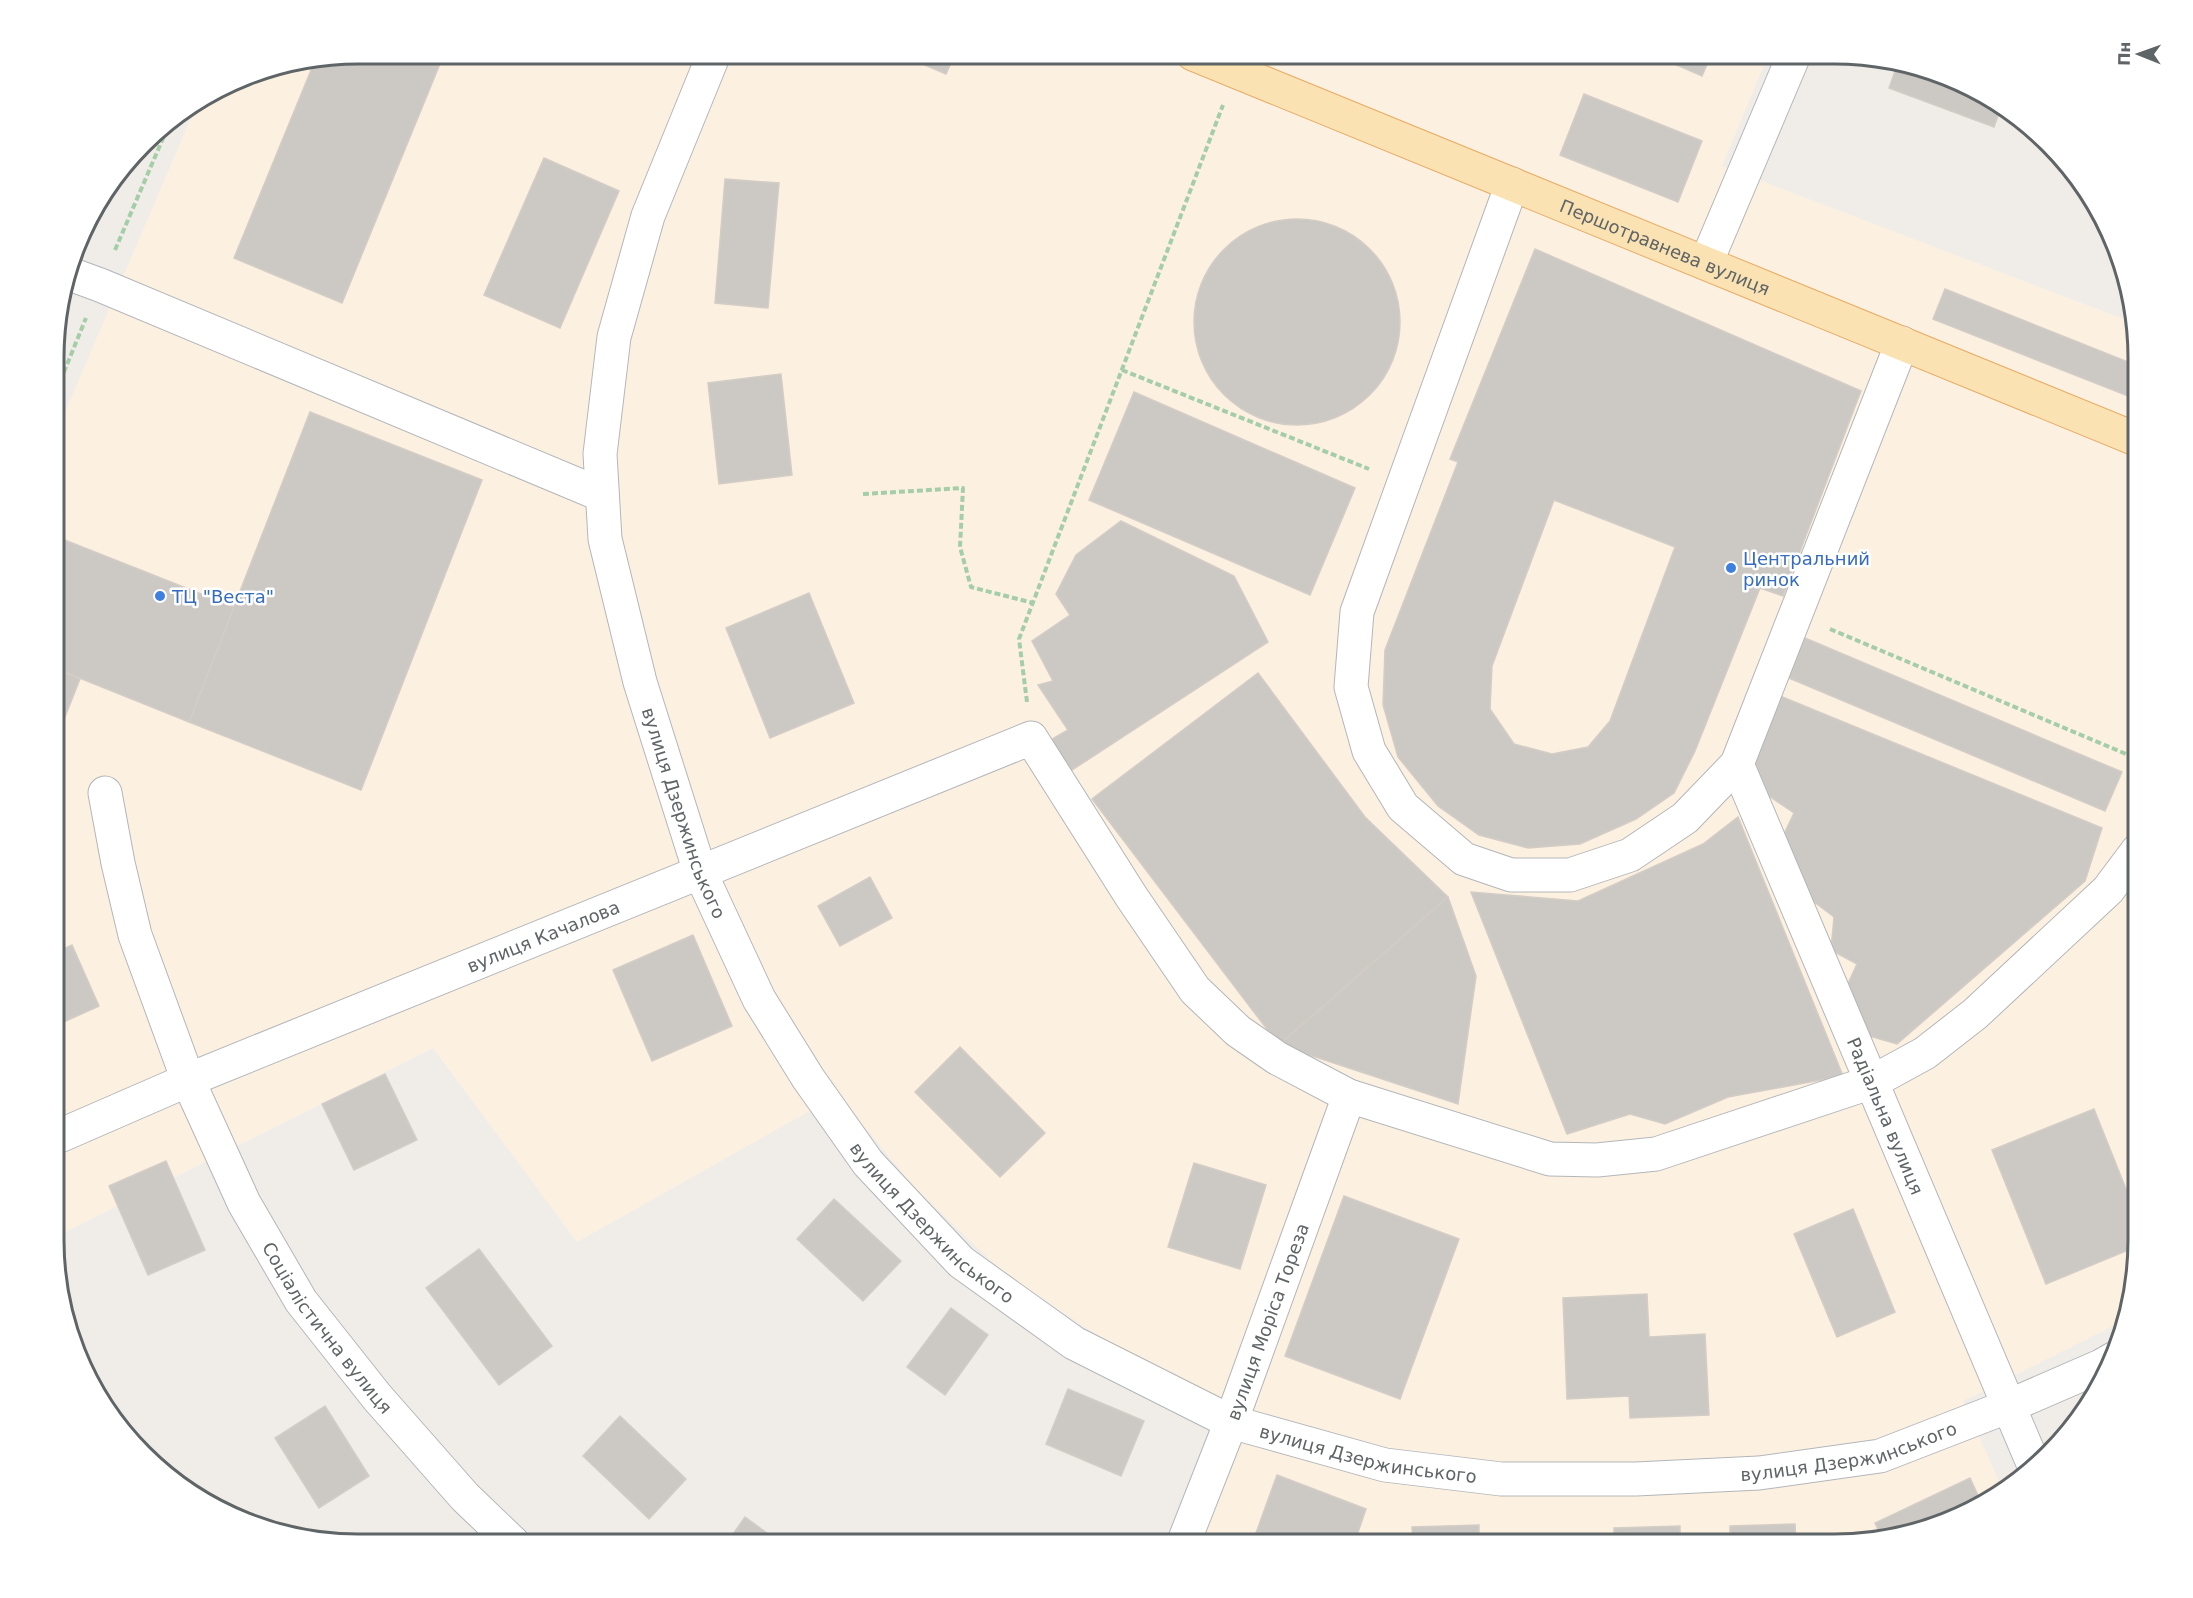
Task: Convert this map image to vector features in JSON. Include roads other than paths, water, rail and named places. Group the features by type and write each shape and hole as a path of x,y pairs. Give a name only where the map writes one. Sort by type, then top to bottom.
{"main road":[{"name":"Першотравнева вулиця","path":"1217,64 2128,436"}],"street":[{"name":"вулиця Дзержинського","path":"710,64 648,216 614,337 600,454 605,539 640,682 700,872 759,999 808,1078 868,1163 961,1262 1074,1343 1231,1422 1385,1465 1501,1479 1636,1479 1759,1473 1880,1456 2009,1406 2099,1367"},
{"path":"1706,263 1790,64"},
{"path":"1512,184 1357,612 1351,687 1368,751 1403,807 1464,859 1511,875 1570,875 1630,855 1685,818 1737,764 1902,343"},
{"path":"77,277 602,495"},
{"name":"вулиця Качалова","path":"64,1134 188,1080 1031,738 1131,896 1195,990 1238,1031 1277,1058 1349,1096"},
{"name":"Радіальна вулиця","path":"1737,764 2031,1458"},
{"name":"Соціалістична вулиця","path":"105,794 135,935 188,1080 244,1203 301,1301 377,1397 465,1497 503,1534"},
{"path":"1349,1096 1550,1159 1597,1160 1656,1154 1872,1082 1925,1053 1975,1014 2108,890 2128,863"},
{"name":"вулиця Моріса Тореза","path":"1188,1534 1231,1422 1349,1096"}],"place":[{"name":"Центральний ринок","path":"1731,568"},
{"name":"ТЦ \"Веста\"","path":"160,596"}]}
